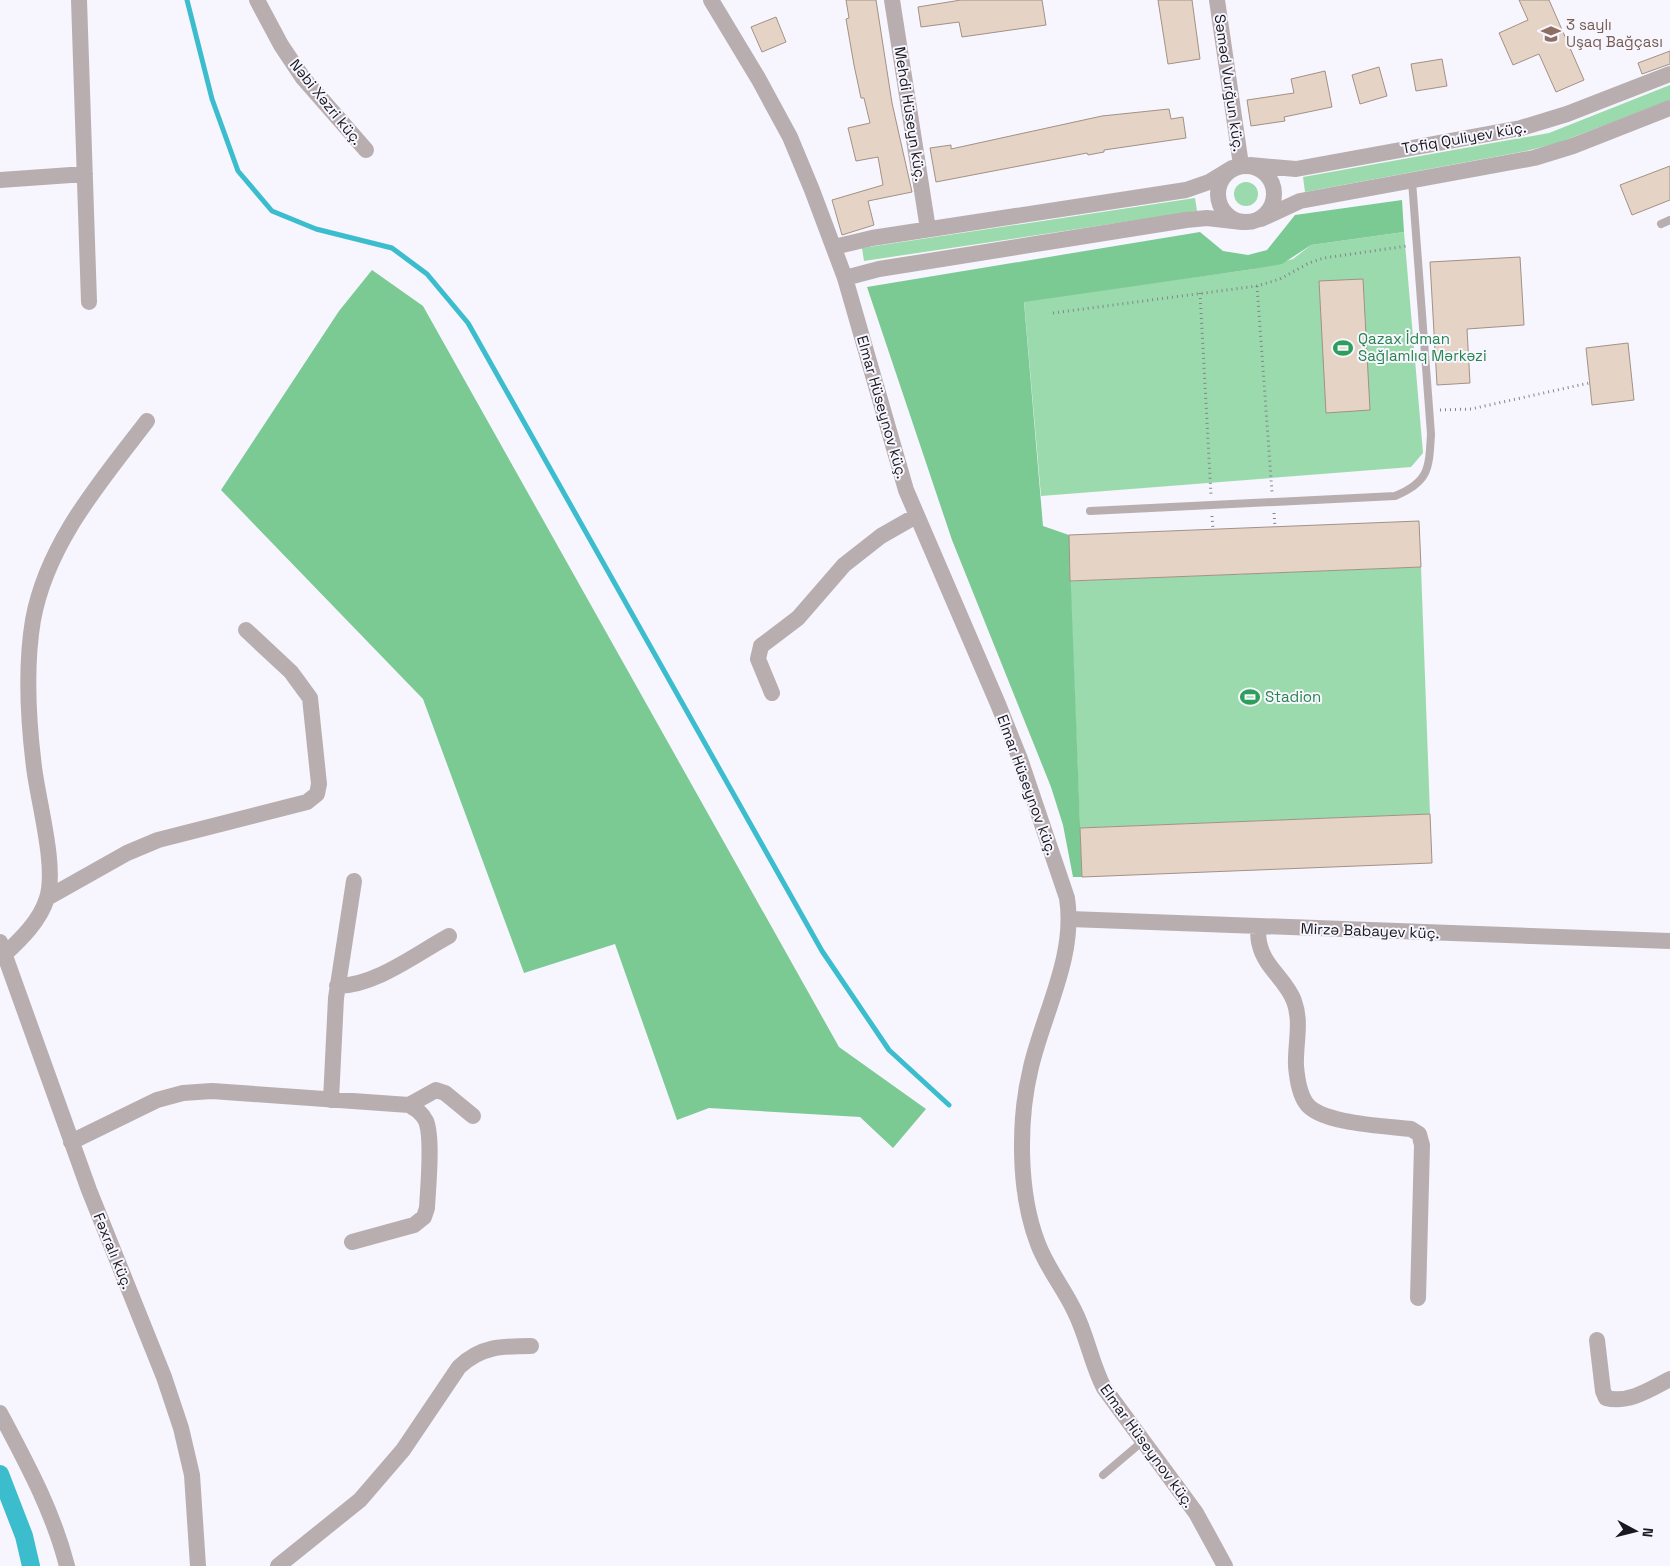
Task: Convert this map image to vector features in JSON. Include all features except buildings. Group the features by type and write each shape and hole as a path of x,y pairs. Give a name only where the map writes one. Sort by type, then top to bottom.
{"street":[{"path":"79,0 89,302"},
{"name":"Nəbi Xəzri küç.","path":"257,0 281,45 303,78 366,150"},
{"name":"Elmar Hüseynov küç.","path":"711,0 758,78 790,137 834,247 845,278 896,462 916,516 1016,750 1067,898 1070,919 1056,987 1031,1065 1024,1103 1023,1161 1027,1195 1037,1243 1075,1312 1096,1372 1104,1388 1196,1513 1225,1566"},
{"name":"Mehdi Hüseyn küç.","path":"892,0 928,229"},
{"name":"Səməd Vurğun küç.","path":"1217,0 1241,166"},
{"name":"Tofiq Quliyev küç.","path":"1241,166 1296,169 1521,128 1559,118 1670,74"},
{"path":"845,278 879,269 1186,220 1207,218 1242,222 1260,219 1300,201 1553,153 1670,108"},
{"path":"834,247 872,238 1186,190 1209,182 1241,166 1268,175 1273,184 1273,203 1268,212 1260,219"},
{"path":"1241,166 1220,182 1218,199 1226,215 1242,222"},
{"path":"0,180 85,174"},
{"path":"2,948 24,937 37,918 47,898 50,877 34,766 28,680 33,621 42,586 67,532 86,500 147,421"},
{"path":"772,693 758,659 761,646 798,618 844,565 881,536 916,516"},
{"path":"47,898 126,853 158,840 307,802 317,794 319,784 310,698 291,672 246,630"},
{"path":"330,1100 337,986 354,880"},
{"name":"Mirzə Babayev küç.","path":"1070,919 1670,940"},
{"path":"1258,927 1260,947 1290,990 1295,1003 1298,1020 1296,1066 1298,1084 1306,1103 1316,1112 1333,1118 1412,1129 1419,1134 1422,1145 1418,1298"},
{"path":"337,986 350,986 366,982 449,936"},
{"name":"Fəxralı küç.","path":"2,948 71,1142 164,1376 181,1428 192,1475 198,1566"},
{"path":"409,1105 436,1090 445,1093 473,1116"},
{"path":"71,1142 157,1100 183,1093 212,1091 409,1105 420,1112 428,1130 427,1208 424,1217 414,1225 352,1242"},
{"path":"1597,1340 1603,1391 1606,1398 1625,1399 1643,1393 1670,1379"},
{"path":"278,1566 360,1500 403,1450 459,1367 470,1356 496,1346 531,1346"},
{"path":"0,1413 27,1464 58,1531 67,1566"}],"lane":[{"path":"1090,511 1395,496 1413,488 1424,477 1430,458 1430,411 1412,181"},
{"path":"1661,224 1670,220"},
{"path":"1103,1476 1143,1441"}],"path":[{"path":"1053,313 1257,286 1280,279 1324,258 1417,244"},
{"path":"1257,286 1275,527"},
{"path":"1200,293 1213,529"},
{"path":"1430,411 1471,409 1589,383"}],"green space":[{"path":"1670,85 1670,100 1558,143 1526,151 1305,192 1303,177 1549,133"},
{"path":"1246,182 1255,185 1258,194 1255,203 1246,206 1237,203 1234,194 1237,185"},
{"path":"1195,198 1197,211 864,261 862,248"},
{"path":"1402,200 1404,232 1311,245 1282,264 1024,302 1043,526 1069,535 1082,877 1073,877 1063,825 1051,787 952,540 867,287 1200,232 1223,251 1248,255 1267,250 1295,215"},
{"path":"1404,232 1423,453 1411,467 1041,496 1024,301 1254,269 1293,259 1311,245"},
{"path":"372,270 423,306 839,1047 926,1109 893,1148 860,1117 709,1108 677,1120 615,944 524,973 423,699 221,490 339,311"},
{"name":"Stadion","path":"1421,567 1430,814 1080,828 1070,581"}],"waterway":[{"path":"187,0 212,99 238,171 272,211 316,229 392,248 427,274 468,323 822,951 889,1050 949,1105"},
{"path":"0,1474 24,1536 31,1566"}],"place":[{"name":"3 saylı Uşaq Bağçası","path":"1551,34"},
{"name":"Qazax İdman Sağlamlıq Mərkəzi","path":"1343,348"},
{"name":"Stadion","path":"1250,697"}]}
